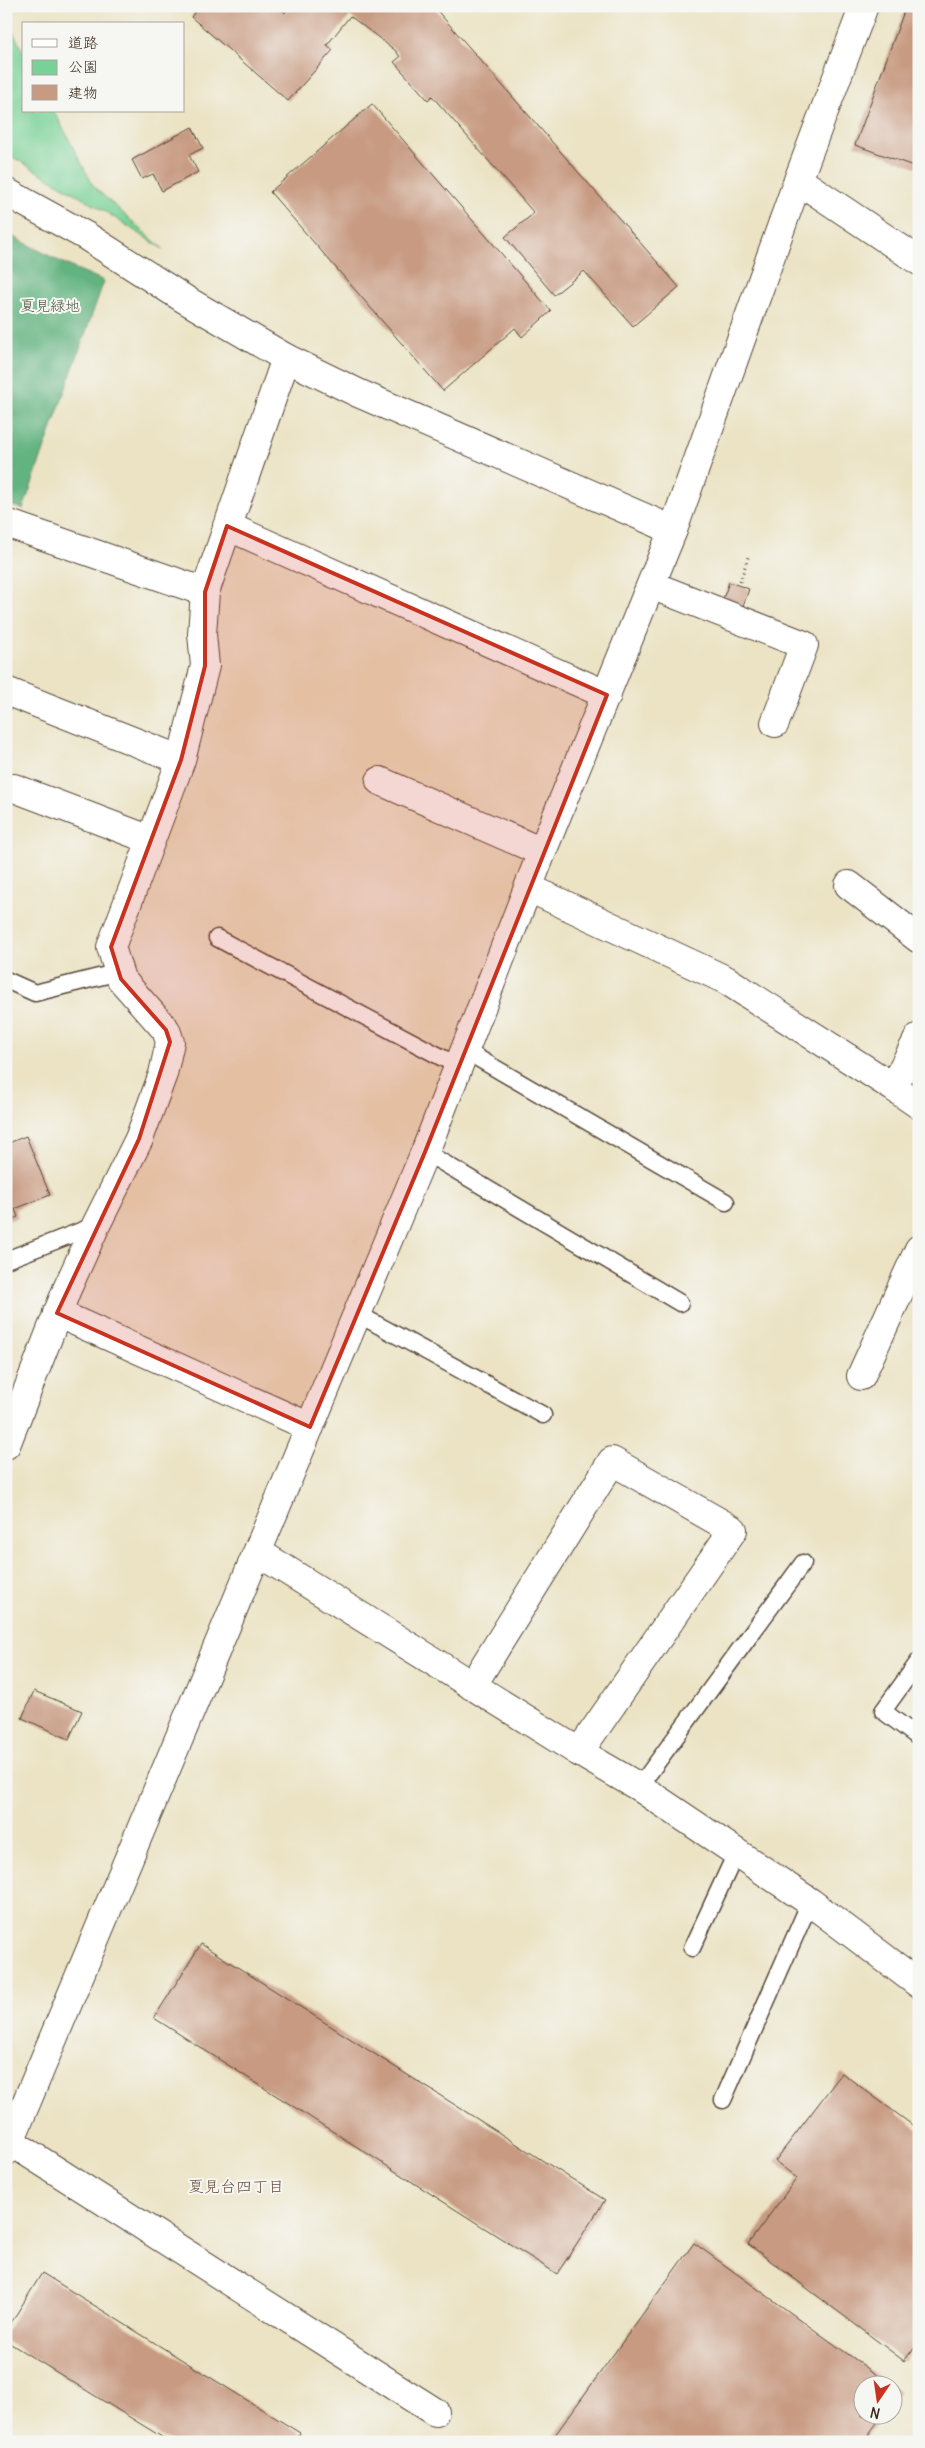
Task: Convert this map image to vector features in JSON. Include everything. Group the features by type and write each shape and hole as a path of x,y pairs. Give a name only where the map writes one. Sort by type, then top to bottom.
{"street":[{"path":"435,2412 8,2146 259,1553 356,1313 425,1152 542,852 673,530 798,180 864,6"},
{"path":"798,180 919,261"},
{"path":"6,192 86,236 186,300 286,358 367,397 673,530"},
{"path":"6,1446 57,1313 96,1225 139,1139 163,1074 170,1042 166,1030 121,979 111,947 181,760 205,666 202,634 205,592 286,358"},
{"path":"6,523 205,592"},
{"path":"227,526 607,695"},
{"path":"651,585 804,645 775,723"},
{"path":"6,691 181,760"},
{"path":"380,781 542,852"},
{"path":"14,788 151,840"},
{"path":"849,886 919,938"},
{"path":"529,888 726,980 919,1104"},
{"path":"892,1086 919,1037"},
{"path":"861,1376 919,1249"},
{"path":"57,1313 310,1427"},
{"path":"472,1686 612,1461 733,1530 579,1752"},
{"path":"259,1553 579,1752 639,1787 737,1851 810,1902 919,1984"}],"lane":[{"path":"216,938 461,1058 726,1202"},
{"path":"6,980 35,993 119,972"},
{"path":"425,1152 680,1302"},
{"path":"6,1260 96,1225"},
{"path":"356,1313 543,1415"},
{"path":"639,1787 803,1563"},
{"path":"919,1661 884,1711 919,1738"},
{"path":"692,1948 737,1851"},
{"path":"723,2100 810,1902"}],"path":[{"path":"740,582 748,554"}],"highlighted area":[{"path":"227,526 607,695 425,1152 310,1427 57,1313 139,1139 170,1042 166,1030 121,979 111,947 181,760 205,666 205,592"}],"green space":[{"path":"6,6 12,6 9,24 22,49 22,112 55,112 94,187 163,249 101,209 6,153"},
{"name":"夏見緑地","path":"6,233 65,264 104,281 23,509 6,504"}],"building":[{"path":"199,6 277,6 285,13 290,6 433,6 679,287 633,326 584,271 554,295 505,237 534,213 432,96 428,100 394,62 400,57 396,51 350,16 327,45 333,50 288,101 191,17"},
{"path":"906,6 919,6 919,168 855,145"},
{"path":"372,104 551,311 522,337 515,328 443,391 270,192"},
{"path":"192,127 203,148 189,155 198,172 162,191 153,174 142,179 132,160"},
{"path":"729,582 749,589 743,606 723,599"},
{"path":"26,1136 50,1195 15,1209 18,1217 6,1222 6,1144"},
{"path":"34,1691 82,1711 69,1739 22,1718"},
{"path":"201,1944 605,2200 557,2274 154,2018"},
{"path":"842,2073 919,2130 919,2341 904,2361 748,2244 797,2178 775,2161"},
{"path":"694,2243 878,2376 852,2376 852,2426 875,2426 863,2442 550,2442"},
{"path":"42,2273 300,2433 295,2442 170,2442 6,2341 6,2331"}],"district":[{"name":"夏見台四丁目","path":"236,2186"}]}
